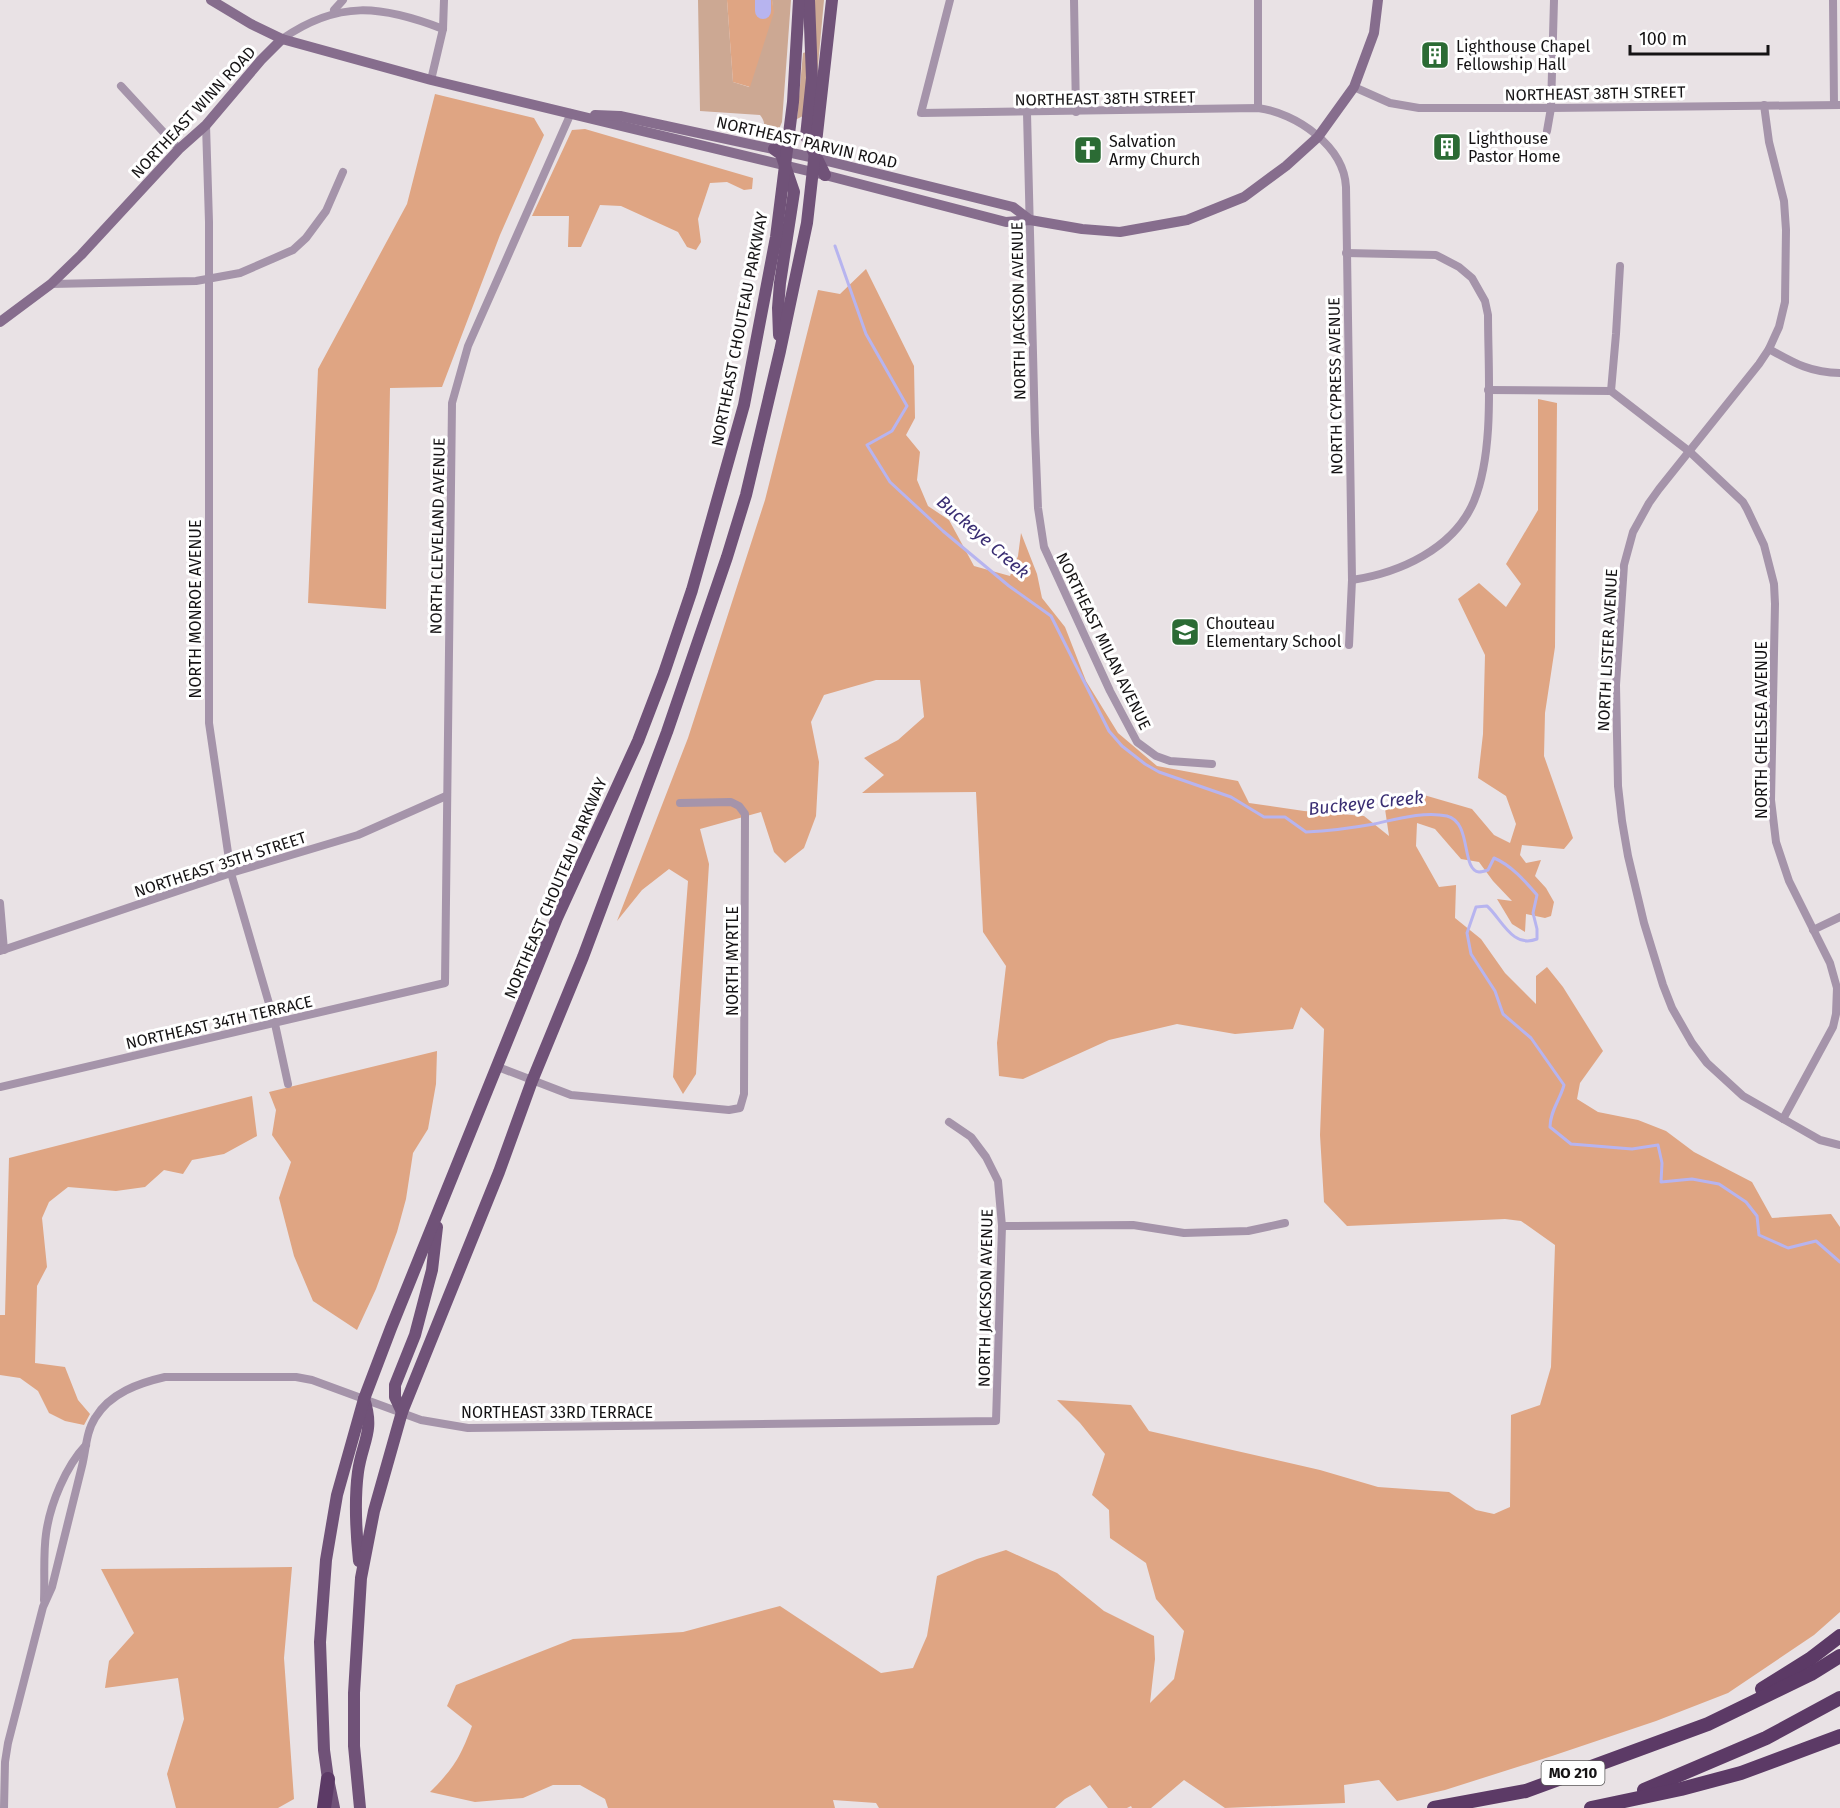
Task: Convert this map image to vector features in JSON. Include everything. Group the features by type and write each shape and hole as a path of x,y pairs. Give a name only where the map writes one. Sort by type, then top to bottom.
{"highway":[{"path":"1708,1724 1810,1659 1840,1636"},
{"name":"MO 210","path":"1434,1808 1526,1791 1708,1724 1811,1674 1840,1656"},
{"name":"MO 210","path":"1591,1808 1608,1804 1682,1775 1766,1738 1840,1698"},
{"path":"1608,1804 1681,1789 1741,1773 1840,1737"},
{"path":"324,1808 328,1779"}],"main road":[{"name":"NORTHEAST PARVIN ROAD","path":"211,0 282,39 431,80 785,165 1006,222 1030,220 1082,229 1120,231 1187,220 1244,197 1286,166 1318,137 1354,87 1374,33 1378,0"},
{"name":"NORTHEAST CHOUTEAU PARKWAY","path":"334,1808 328,1779 322,1716 320,1642 326,1560 337,1495 364,1400 557,918 638,741 692,590 744,405 776,237 793,102 799,0"},
{"path":"360,1808 356,1771 354,1694 361,1578 374,1511 402,1412 583,957 728,557 746,495 819,174 806,136 812,78 809,0"},
{"path":"815,158 832,0"},
{"name":"NORTHEAST WINN ROAD","path":"0,321 51,284 81,255 179,149 206,125 261,60 282,39"},
{"name":"NORTHEAST PARVIN ROAD","path":"571,113 620,116 815,158 1013,207 1030,220"},
{"path":"774,149 781,154 794,192 780,283 778,308 780,351"},
{"path":"402,1412 395,1397 395,1385 415,1335 432,1270 439,1211"},
{"path":"361,1578 355,1529 358,1472 370,1419 364,1400"}],"street":[{"path":"333,11 343,0"},
{"path":"431,80 443,29 444,0"},
{"name":"NORTHEAST 38TH STREET","path":"950,0 921,113 1258,108 1290,116 1318,137"},
{"path":"1074,0 1076,112"},
{"path":"1257,0 1258,108"},
{"path":"1547,131 1551,108 1554,0"},
{"path":"1833,0 1837,105"},
{"name":"NORTHEAST WINN ROAD","path":"282,39 301,24 333,11 374,8 391,10 443,29"},
{"path":"121,86 179,149"},
{"name":"NORTHEAST 38TH STREET","path":"1354,87 1383,100 1410,107 1837,105"},
{"name":"NORTH LISTER AVENUE","path":"1764,105 1769,142 1784,201 1785,302 1779,327 1769,349 1747,381 1659,489 1633,532 1624,565 1616,685 1618,786 1622,821 1644,923 1663,985 1679,1023 1697,1050 1724,1080 1743,1096 1783,1119"},
{"name":"NORTH CLEVELAND AVENUE","path":"445,982 452,404 468,346 571,113"},
{"name":"NORTH JACKSON AVENUE","path":"1027,113 1038,508"},
{"name":"NORTH MONROE AVENUE","path":"206,125 209,280 208,695 212,751 231,873 275,1024 288,1084"},
{"name":"NORTH CYPRESS AVENUE","path":"1318,137 1336,155 1345,173 1352,580 1349,645"},
{"path":"51,284 209,280 240,273 293,250 306,238 326,211 343,172"},
{"path":"1346,253 1436,255 1459,267 1472,278 1485,302 1488,315 1486,452 1481,480 1473,503 1461,522 1445,539 1419,558 1387,573 1352,580"},
{"path":"1488,390 1611,391 1617,334 1620,266"},
{"path":"1769,349 1799,366 1815,371 1840,374"},
{"name":"NORTH CHELSEA AVENUE","path":"1611,391 1690,452 1743,502 1757,527 1770,564 1775,604 1773,821 1781,862 1834,975 1837,995 1833,1027 1783,1119"},
{"name":"NORTHEAST MILAN AVENUE","path":"1038,508 1044,547 1110,691 1137,741 1155,756 1170,761 1212,764"},
{"name":"NORTHEAST 35TH STREET","path":"2,951 231,873 358,835 446,796"},
{"name":"NORTH MYRTLE","path":"532,1081 571,1095 729,1110 740,1107 744,1094 746,814 739,806 731,802 681,803"},
{"path":"0,903 2,951"},
{"path":"1814,930 1840,917"},
{"name":"NORTHEAST 34TH TERRACE","path":"0,1087 275,1024 445,982"},
{"path":"498,1067 532,1081"},
{"path":"1783,1119 1820,1140 1840,1145"},
{"name":"NORTH JACKSON AVENUE","path":"949,1122 971,1137 986,1157 998,1181 1002,1226 996,1421"},
{"path":"1002,1226 1133,1225 1184,1233 1248,1231 1286,1223"},
{"name":"NORTHEAST 33RD TERRACE","path":"4,1808 5,1762 43,1607 52,1587 87,1445 88,1432 95,1417 107,1402 144,1382 165,1377 296,1377 312,1380 431,1422 468,1428 996,1421"},
{"name":"NORTHEAST 33RD TERRACE","path":"43,1607 47,1528 57,1491 77,1455 87,1445"}],"shaded area":[{"path":"698,0 727,0 733,82 749,87 773,12 772,0 791,0 782,122 779,129 768,128 768,138 756,138 764,131 764,122 760,115 700,111"},
{"path":"727,0 772,0 774,12 750,87 733,82"},
{"path":"812,0 824,0 812,130"},
{"path":"806,52 807,80 803,116 797,119 803,53"},
{"path":"435,94 534,118 544,135 500,235 442,387 390,388 386,609 308,603 318,369 407,204"},
{"path":"585,129 753,178 752,189 744,190 727,182 710,183 698,219 701,242 696,250 687,247 678,232 621,206 600,205 581,247 568,247 569,216 532,216 572,130"},
{"path":"866,269 914,366 915,418 906,435 920,452 917,480 928,506 949,520 974,566 1010,576 1018,556 1021,533 1037,574 1042,598 1065,627 1086,681 1118,733 1157,766 1238,781 1249,803 1364,816 1389,836 1385,809 1417,793 1472,809 1494,835 1510,843 1516,824 1506,796 1478,778 1483,734 1485,655 1458,599 1479,583 1506,607 1521,584 1506,564 1538,510 1538,399 1557,403 1555,647 1545,713 1544,756 1573,838 1564,849 1522,845 1520,855 1526,863 1541,860 1535,876 1546,888 1554,902 1551,916 1545,918 1526,914 1525,932 1512,924 1497,899 1512,901 1479,862 1461,859 1435,829 1417,823 1416,846 1439,887 1456,885 1455,918 1481,939 1505,973 1536,1004 1536,976 1547,967 1563,987 1603,1051 1580,1083 1577,1099 1598,1112 1638,1120 1666,1131 1694,1152 1752,1182 1772,1218 1831,1214 1840,1227 1840,1612 1814,1635 1728,1693 1656,1721 1552,1756 1445,1790 1397,1801 1379,1780 1344,1785 1345,1803 1225,1808 1184,1780 1151,1808 1132,1808 1131,1806 1108,1808 1090,1785 1065,1799 1055,1808 879,1808 876,1803 833,1800 835,1808 608,1808 605,1799 580,1785 553,1785 523,1798 475,1802 430,1792 456,1762 472,1726 447,1706 456,1685 573,1639 683,1632 780,1606 881,1673 913,1668 927,1636 937,1576 977,1559 1006,1550 1057,1573 1104,1611 1154,1636 1155,1659 1150,1703 1174,1679 1184,1631 1156,1599 1146,1563 1110,1538 1109,1510 1092,1495 1105,1454 1080,1423 1057,1400 1131,1405 1149,1431 1320,1470 1378,1487 1449,1492 1476,1510 1494,1514 1510,1507 1511,1415 1540,1405 1551,1367 1555,1245 1521,1221 1505,1219 1347,1226 1324,1202 1320,1135 1324,1029 1301,1007 1293,1029 1235,1034 1177,1024 1109,1040 1023,1079 999,1076 997,1043 1006,966 983,932 976,792 862,793 884,775 864,758 898,740 924,717 920,680 876,680 824,695 811,722 819,762 816,816 804,848 785,863 774,852 761,812 700,829 709,864 696,1074 683,1094 673,1077 688,881 669,869 642,890 617,921 688,738 765,500 818,290 840,294"},
{"path":"437,1051 436,1084 428,1129 413,1153 406,1199 397,1232 376,1289 357,1330 313,1301 294,1256 279,1198 291,1162 272,1135 276,1110 269,1092"},
{"path":"252,1096 257,1136 224,1154 192,1160 183,1174 164,1170 145,1187 116,1191 68,1187 49,1202 42,1218 47,1267 37,1286 35,1363 65,1367 78,1400 90,1414 84,1425 65,1421 49,1413 38,1391 20,1378 0,1375 0,1315 5,1315 9,1158"},
{"path":"292,1567 284,1658 294,1799 278,1808 176,1808 167,1774 184,1719 178,1678 105,1688 109,1661 134,1633 101,1569"}],"waterway":[{"name":"Buckeye Creek","path":"763,0 763,11"},
{"name":"Buckeye Creek","path":"835,246 866,334 907,406 892,431 867,445 890,482 943,531 1009,586 1051,616 1109,731 1122,746 1159,772 1231,797 1264,817 1285,817 1306,832 1357,827 1420,815 1447,816 1455,820 1460,827 1473,869 1479,872 1488,870 1494,858 1512,869 1537,895 1533,913 1537,939 1528,941 1514,936 1487,906 1476,907 1467,933 1471,954 1495,991 1503,1014 1531,1038 1564,1085 1550,1127 1571,1144 1632,1149 1658,1145 1662,1163 1661,1182 1692,1179 1719,1184 1746,1202 1757,1216 1759,1235 1788,1248 1816,1241 1840,1262"}],"place":[{"name":"Lighthouse Chapel Fellowship Hall","path":"1435,55"},
{"name":"Lighthouse Pastor Home","path":"1447,147"},
{"name":"Salvation Army Church","path":"1088,150"},
{"name":"Chouteau Elementary School","path":"1185,632"}]}
